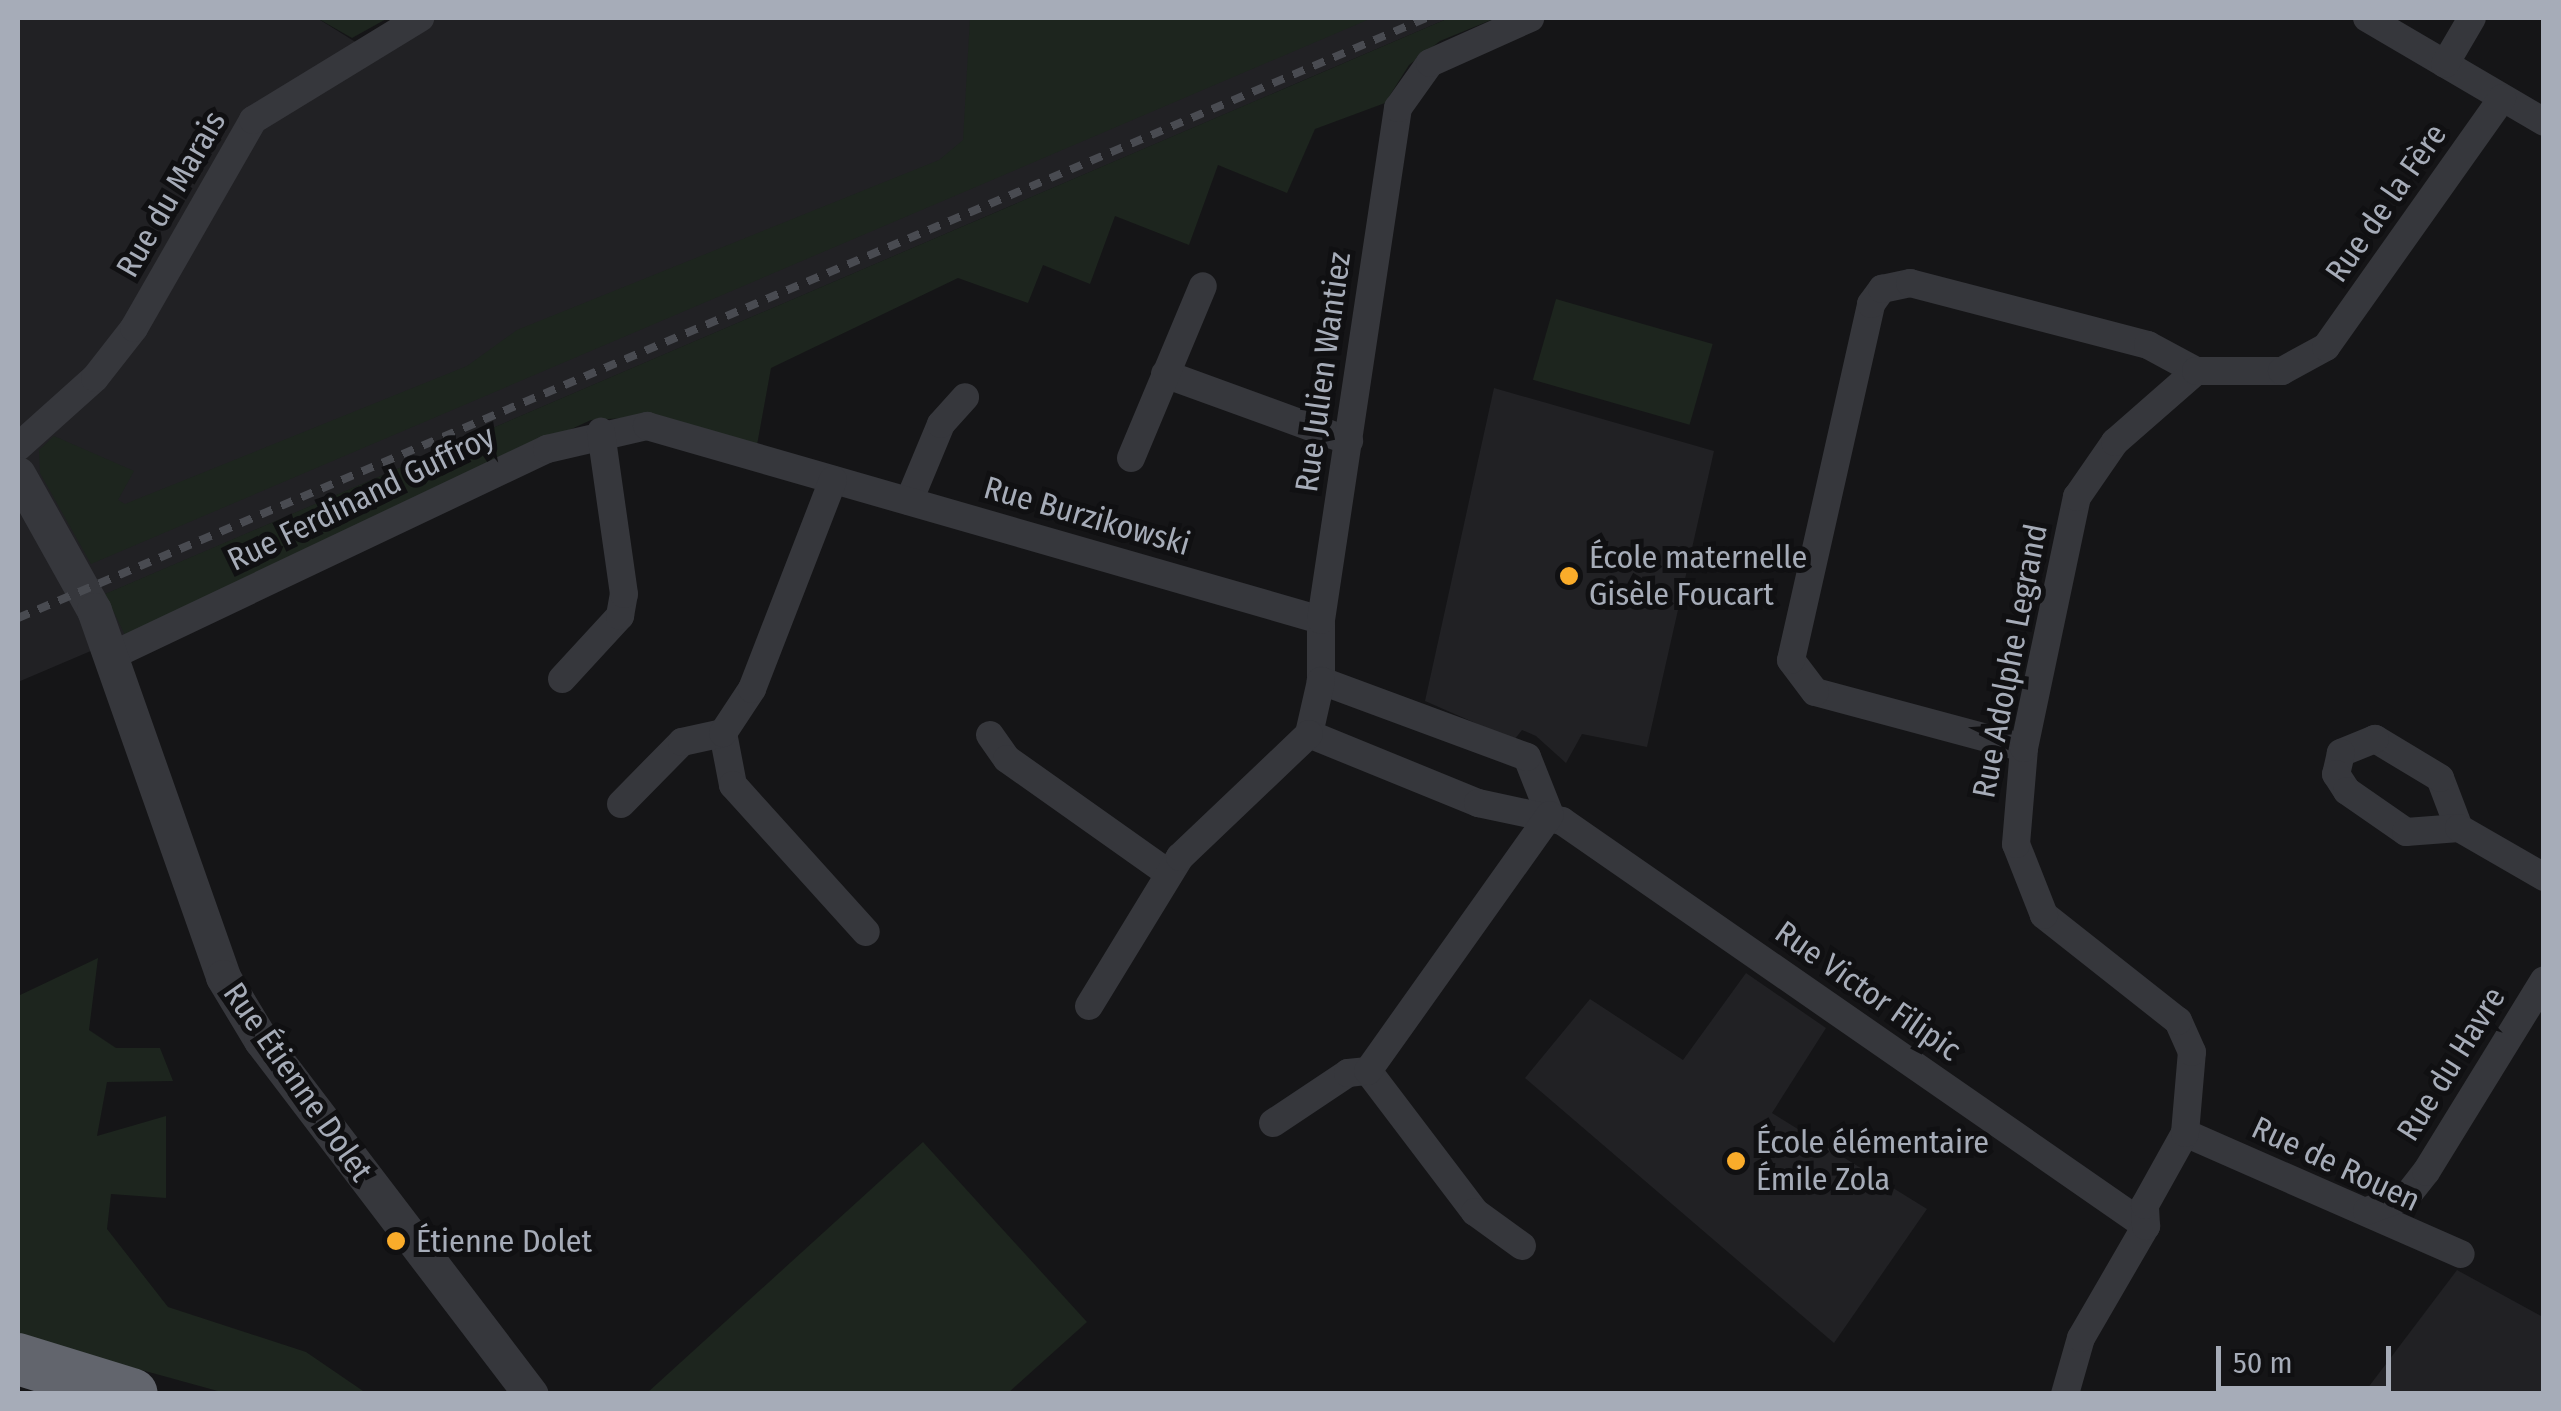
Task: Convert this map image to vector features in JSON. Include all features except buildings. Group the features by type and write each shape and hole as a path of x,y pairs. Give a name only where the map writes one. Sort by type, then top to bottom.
{"highway":[{"path":"18,1359 115,1387 161,1394"}],"street":[{"name":"Rue du Marais","path":"18,446 96,378 134,328 253,120 420,18"},
{"name":"Rue Julien Wantiez","path":"1308,734 1321,681 1320,620 1394,128 1414,78 1445,54 1530,18"},
{"path":"2366,18 2544,122"},
{"path":"2444,64 2472,18"},
{"name":"Rue de la Fère","path":"2196,371 2282,371 2326,347 2502,98"},
{"path":"2024,748 1816,692 1791,660 1871,304 1882,290 1910,283 2148,345 2196,371"},
{"path":"1131,458 1203,286"},
{"name":"Rue Adolphe Legrand","path":"2184,1134 2188,1035 2067,940 2028,886 2016,844 2024,748 2077,497 2115,442 2196,371"},
{"path":"1164,374 1349,441"},
{"path":"909,501 941,424 965,397"},
{"name":"Rue Burzikowski","path":"647,426 1320,620"},
{"name":"Rue Ferdinand Guffroy","path":"111,656 522,460 600,432 647,426"},
{"path":"562,679 620,616 624,594 600,432"},
{"name":"Rue Étienne Dolet","path":"18,474 74,563 237,1001 531,1394"},
{"path":"622,804 682,742 723,733 752,689 834,480"},
{"path":"1321,681 1527,758 1550,815"},
{"path":"723,733 733,785 866,932"},
{"path":"1090,1006 1168,872 1308,734 1489,807 1550,815"},
{"path":"990,735 1007,759 1168,872"},
{"path":"1273,1123 1348,1074 1368,1071 1550,815"},
{"name":"Rue Victor Filipic","path":"1550,815 2146,1226"},
{"path":"2458,828 2544,877"},
{"name":"Rue du Havre","path":"2367,1212 2407,1196 2426,1172 2544,980"},
{"path":"1368,1071 1475,1212 1522,1246"},
{"path":"2064,1394 2082,1338 2146,1226 2145,1205 2184,1134"},
{"name":"Rue de Rouen","path":"2184,1134 2367,1212 2397,1233 2460,1254"}],"shaded area":[{"path":"18,18 317,18 373,53 435,18 1449,18 106,594 126,636 18,682"},
{"path":"317,18 388,18 352,38"},
{"path":"970,18 1372,18 91,564 40,473 39,450 54,436 134,471 118,500 125,504 467,366 517,330 939,160 963,140"},
{"path":"1449,18 1496,18 1440,41 1409,65 1385,103 1315,129 1287,193 1218,165 1189,245 1115,216 1090,284 1043,265 1028,303 958,278 771,368 757,445 661,416 591,420 125,635 105,594"},
{"path":"1556,299 1713,344 1690,425 1533,380"},
{"name":"École maternelle Gisèle Foucart","path":"1494,388 1714,451 1647,747 1582,734 1566,763 1536,736 1522,730 1514,740 1425,701"},
{"path":"98,958 89,1030 116,1048 160,1048 173,1081 107,1082 97,1136 166,1116 166,1198 111,1194 107,1229 168,1307 306,1352 366,1393 225,1393 18,1336 18,996"},
{"name":"École élémentaire Émile Zola","path":"1746,973 1826,1028 1772,1113 1927,1209 1834,1343 1525,1078 1590,999 1683,1060"},
{"path":"923,1142 1087,1322 1008,1393 647,1393"},
{"path":"2457,1270 2543,1317 2543,1393 2364,1393"}],"railway":[{"path":"18,618 1426,18"}],"place":[{"name":"École maternelle Gisèle Foucart","path":"1569,576"},
{"name":"École élémentaire Émile Zola","path":"1736,1161"},
{"name":"Étienne Dolet","path":"396,1241"}]}
